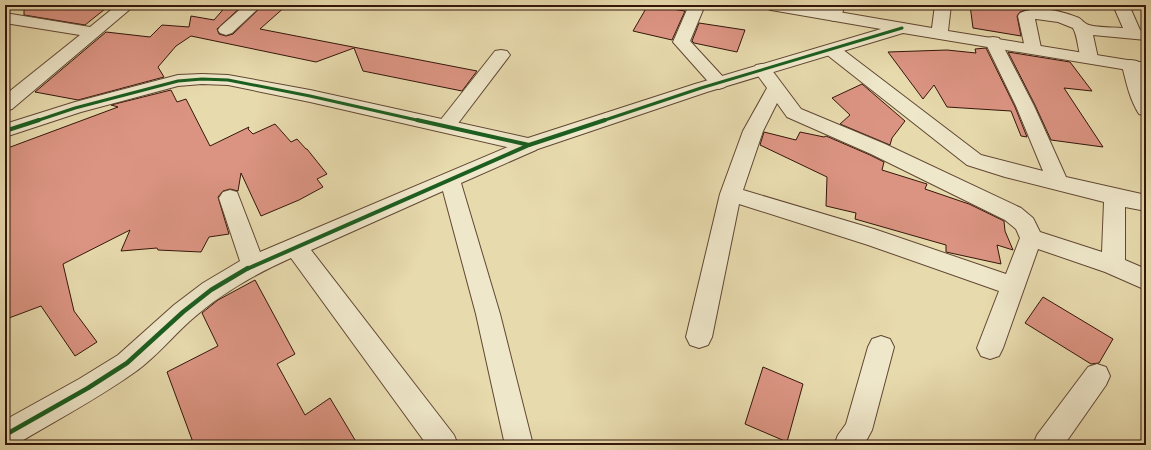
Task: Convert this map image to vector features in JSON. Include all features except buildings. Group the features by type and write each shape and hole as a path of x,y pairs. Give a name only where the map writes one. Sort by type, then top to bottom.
{"street":[{"path":"5,105 92,32 127,5"},
{"path":"226,30 254,5"},
{"path":"697,5 681,42 719,83"},
{"path":"939,34 942,5"},
{"path":"1121,5 1140,34"},
{"path":"780,6 836,11 902,28 1138,66 1135,83 1146,110"},
{"path":"1033,48 1026,16 1045,10 1075,22 1082,29 1089,58"},
{"path":"5,18 92,32"},
{"path":"5,435 88,388 127,363 182,312 211,290 253,265 529,145 762,69 832,50 902,28"},
{"path":"1082,29 1140,34"},
{"path":"992,42 1024,106 1058,182"},
{"path":"832,50 974,160 999,169 1058,182 1115,198 1146,203"},
{"path":"446,126 501,56"},
{"path":"762,69 794,113 878,149 1012,214 1025,224 1031,238 990,348"},
{"path":"5,131 74,108 178,81 202,78 228,80 295,93 529,145"},
{"path":"700,336 731,194 753,131 776,87"},
{"path":"450,179 488,314 519,445"},
{"path":"731,194 874,238 1013,286"},
{"path":"230,198 253,265"},
{"path":"1113,265 1115,198"},
{"path":"1031,238 1113,265 1146,280"},
{"path":"295,246 444,445"},
{"path":"848,445 858,430 881,347"},
{"path":"1047,445 1097,376"}],"cycle path":[{"path":"5,131 75,108 178,81 202,79 228,80 310,96 529,145 701,88 902,28"},
{"path":"5,435 88,388 127,363 183,312 211,290 253,265 529,145"}]}
